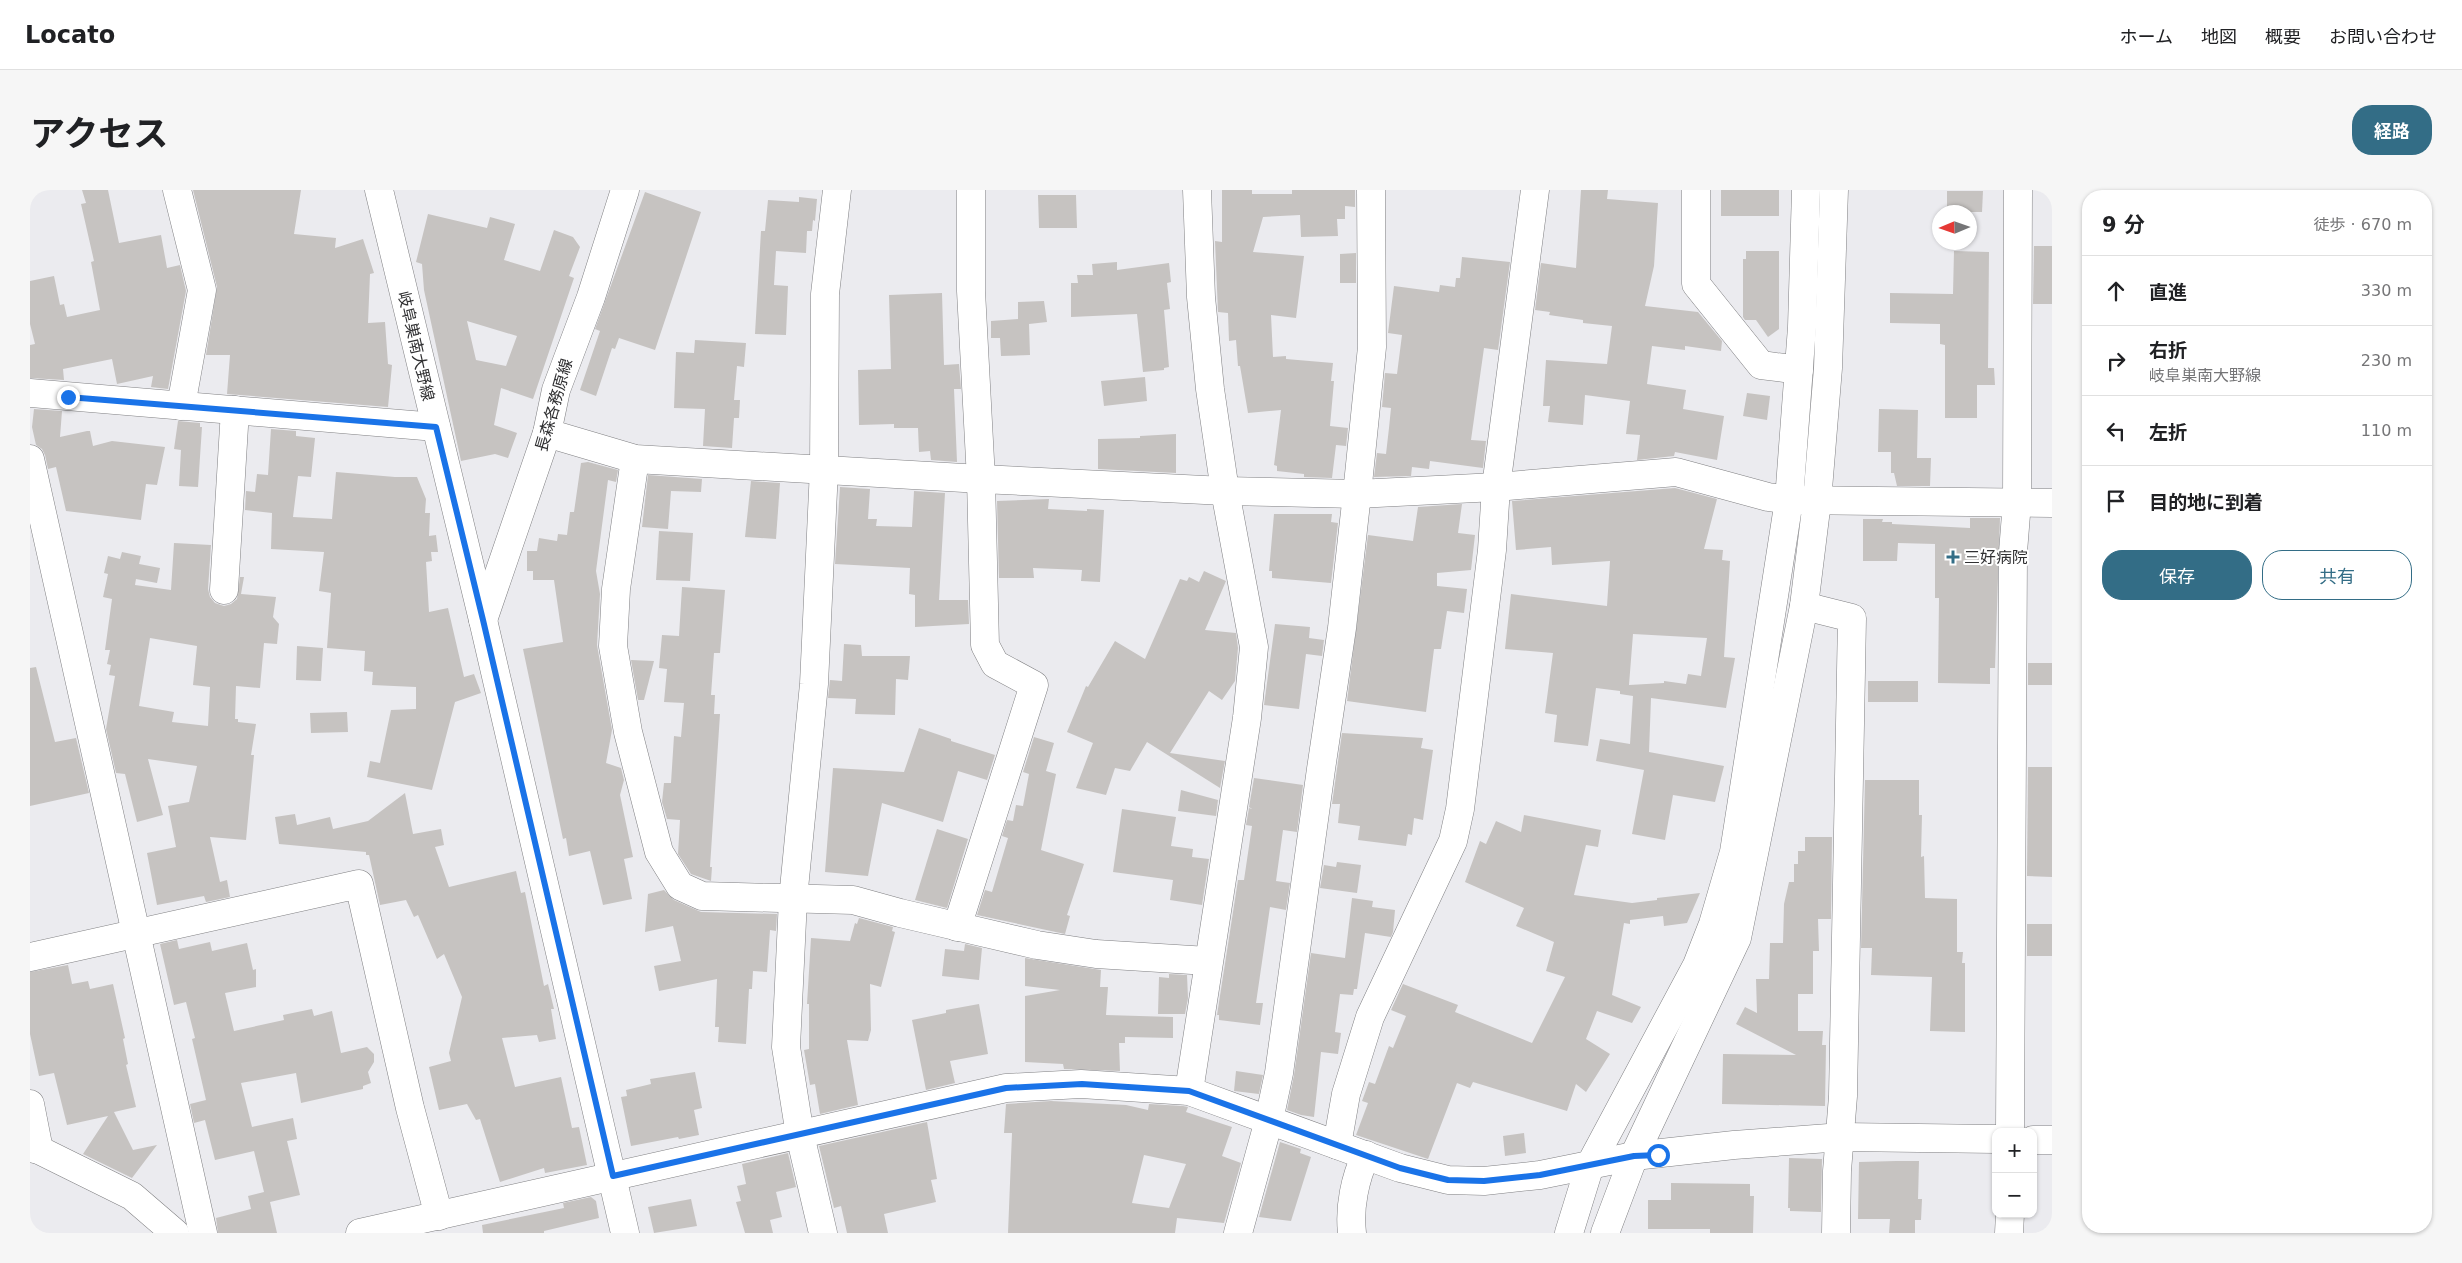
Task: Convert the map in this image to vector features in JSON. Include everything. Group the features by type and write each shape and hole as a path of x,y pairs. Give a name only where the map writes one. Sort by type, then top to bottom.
{"street":[{"path":"177,190 202,290 181,406"},
{"name":"岐阜巣南大野線","path":"379,190 483,620 625,1233"},
{"name":"長森各務原線","path":"483,620 547,433 556,390 591,297 625,190"},
{"path":"823,1233 800,1135 786,1047 793,899 814,684 824,469 825,294 837,190"},
{"path":"957,927 1034,685 995,664 985,645 981,479 971,291 971,190"},
{"path":"1189,1091 1247,718 1254,647 1225,490 1210,389 1201,297 1197,190"},
{"path":"1238,1233 1269,1120 1279,1073 1320,769 1342,628 1372,348 1371,190"},
{"path":"1337,1145 1346,1094 1370,1017 1453,841 1460,809 1486,598 1496,487 1536,190"},
{"path":"1696,190 1696,284 1761,365 1799,370"},
{"path":"1569,1233 1590,1165 1697,965 1714,924 1734,852 1789,500 1799,370 1806,190"},
{"path":"1605,1233 1634,1156 1737,938 1804,606 1817,502 1828,368 1834,190"},
{"path":"2010,1128 2013,552 2017,502 2018,190"},
{"path":"30,393 436,427"},
{"path":"224,590 235,410"},
{"path":"547,433 634,459 981,479 1357,494 1496,487 1676,472 1768,497 1789,500 1817,502 2052,503"},
{"path":"30,459 203,1233"},
{"path":"634,459 616,589 613,646 628,732 659,852 680,886 702,896 853,900 957,927 1037,945 1096,954 1208,960"},
{"path":"1804,606 1852,618 1842,1138 1837,1171 1836,1233"},
{"path":"30,957 359,884 410,1108 439,1216"},
{"path":"360,1233 1006,1088 1082,1084 1189,1091 1400,1168 1448,1180 1484,1181 1540,1175 1634,1156 1658,1155 1734,1145 1842,1138 1992,1139"},
{"path":"30,1104 35,1149 132,1196 175,1233"},
{"path":"2037,1140 2052,1140"},
{"path":"1352,1233 1351,1222 1357,1174 1366,1155"},
{"path":"2009,1233 2010,1218"}],"building":[{"path":"82,190 108,190 119,243 161,235 167,268 180,265 186,291 168,389 151,387 153,376 117,384 112,359 63,369 64,380 30,378 30,345 35,344 30,324 30,281 54,276 60,305 64,304 67,317 100,310 91,262 94,261 81,204 86,203"},
{"path":"193,190 301,190 294,234 336,238 335,248 363,239 374,273 370,274 368,323 385,322 388,364 392,365 388,407 227,394 230,355 206,355 217,287"},
{"path":"1222,190 1252,190 1252,194 1292,194 1292,190 1355,190 1355,207 1345,206 1345,219 1337,219 1338,236 1301,237 1300,215 1263,217 1253,252 1304,256 1296,318 1271,315 1273,357 1286,356 1286,359 1333,363 1331,381 1334,381 1330,426 1348,428 1346,446 1336,445 1332,478 1304,477 1304,474 1277,471 1277,466 1274,465 1281,410 1248,413 1240,366 1238,366 1236,340 1229,341 1228,313 1218,312 1215,241 1222,242"},
{"path":"1581,190 1608,190 1607,199 1658,203 1654,266 1645,306 1698,312 1722,341 1721,351 1685,346 1685,350 1652,346 1647,384 1686,390 1683,409 1724,416 1717,460 1675,452 1674,456 1637,460 1640,435 1626,434 1630,401 1585,395 1583,425 1548,422 1550,406 1543,406 1546,360 1607,364 1612,326 1583,323 1583,320 1549,315 1550,312 1535,310 1541,263 1576,268"},
{"path":"1721,190 1779,190 1779,216 1721,216"},
{"path":"1947,191 1983,191 1982,212 1977,212 1977,205 1947,205"},
{"path":"645,192 701,212 655,350 619,338 615,349 612,348 596,396 580,390 600,331 595,329"},
{"path":"1038,195 1076,195 1077,228 1039,228"},
{"path":"799,197 817,199 815,221 813,220 812,231 807,231 806,253 776,251 774,285 788,286 786,335 755,334 761,231 765,231 768,200 799,202"},
{"path":"428,214 487,228 490,217 515,224 504,260 540,271 554,230 573,237 580,247 569,276 574,278 533,399 501,388 494,425 517,433 508,458 495,454 461,461 424,290 422,264 416,262","holes":["467,321 517,336 506,366 476,360"]},
{"path":"2034,246 2052,246 2052,304 2033,304"},
{"path":"1746,251 1779,251 1779,329 1768,337 1756,320 1745,320 1743,317 1743,259 1746,259"},
{"path":"1954,251 1989,252 1988,368 1994,368 1995,385 1977,385 1977,418 1945,418 1945,345 1940,344 1940,324 1890,323 1890,293 1953,294"},
{"path":"1356,253 1356,283 1340,283 1340,254"},
{"path":"1462,257 1510,262 1498,350 1484,348 1471,440 1486,441 1483,468 1430,461 1429,469 1412,467 1411,476 1374,477 1377,453 1386,454 1389,428 1391,408 1382,407 1385,373 1397,374 1402,335 1388,333 1394,286 1439,292 1440,285 1455,287 1456,278 1460,278"},
{"path":"1117,262 1117,270 1169,263 1171,282 1167,283 1170,309 1164,310 1169,367 1164,368 1164,370 1143,372 1137,314 1071,317 1071,283 1078,283 1077,275 1093,275 1092,264"},
{"path":"942,293 944,365 959,364 961,389 954,389 957,462 931,460 930,451 919,452 918,428 894,428 894,424 859,425 858,370 891,369 889,295"},
{"path":"1044,301 1047,322 1029,324 1030,355 1001,356 1000,338 991,338 991,321 1018,319 1018,302"},
{"path":"695,340 746,343 744,367 737,366 734,400 740,400 739,418 734,418 732,448 703,446 705,409 674,408 676,352 694,353"},
{"path":"1145,377 1147,401 1104,406 1101,381"},
{"path":"1747,393 1770,396 1767,420 1743,416"},
{"path":"34,409 62,411 60,437 90,431 93,446 112,441 165,447 157,485 146,484 141,520 66,511 56,467 48,469 42,449 36,445 32,427"},
{"path":"1879,409 1918,410 1917,458 1931,458 1930,486 1897,486 1894,473 1891,473 1891,452 1878,452"},
{"path":"178,421 200,423 200,427 202,427 198,487 179,486 181,450 174,449"},
{"path":"271,429 296,431 296,436 315,438 311,477 298,476 293,517 332,519 336,472 417,477 426,499 425,513 430,513 429,536 436,535 438,552 431,552 432,561 426,562 429,612 448,608 464,677 474,674 481,693 455,702 432,790 367,777 370,761 380,763 391,710 416,709 416,687 372,685 373,672 364,671 365,651 327,648 331,593 319,591 324,552 271,549 272,513 245,510 246,491 255,492 257,474 268,475"},
{"path":"1176,434 1176,473 1098,469 1098,439 1140,438 1140,436"},
{"path":"588,462 618,470 616,482 608,480 596,571 600,594 597,645 612,730 606,763 621,768 624,780 620,795 633,857 624,859 632,899 603,905 590,851 569,856 566,838 563,839 523,649 563,642 554,580 533,580 533,571 527,571 527,551 537,551 539,538 557,541 558,534 567,535 570,512 574,512 581,463"},
{"path":"648,475 702,479 701,492 671,491 668,529 642,527"},
{"path":"751,481 780,483 776,539 745,537"},
{"path":"840,487 870,489 868,519 877,519 876,526 912,527 914,491 945,493 939,600 968,600 969,624 915,627 915,595 909,594 910,568 835,564"},
{"path":"1675,488 1717,499 1704,549 1723,550 1722,560 1730,561 1724,657 1735,658 1726,708 1651,698 1649,752 1724,766 1715,802 1673,795 1665,840 1632,834 1644,770 1596,761 1600,739 1630,744 1633,696 1620,694 1620,691 1596,688 1588,746 1554,742 1557,715 1545,713 1553,653 1505,649 1511,594 1607,606 1610,561 1552,565 1551,547 1516,550 1512,501","holes":["1633,634 1707,638 1701,676 1688,674 1686,684 1664,681 1664,683 1629,685"]},
{"path":"1049,499 1048,509 1104,510 1100,582 1081,581 1082,570 1033,568 1034,578 999,578 997,501"},
{"path":"1462,504 1458,533 1475,535 1471,570 1437,573 1437,586 1467,589 1464,613 1447,611 1441,649 1434,649 1426,712 1347,701 1368,535 1413,541 1418,507"},
{"path":"1274,514 1332,514 1331,522 1338,523 1331,583 1272,578 1272,571 1269,571"},
{"path":"1970,518 2000,518 1995,668 1990,668 1990,684 1938,683 1939,598 1935,598 1935,544 1898,543 1897,561 1863,561 1863,519 1883,519 1882,522 1892,522 1892,524 1970,528"},
{"path":"659,531 693,533 690,581 656,580"},
{"path":"174,543 211,545 208,589 210,597 215,603 224,606 231,604 237,599 240,577 244,577 241,594 276,597 273,617 279,624 277,644 264,643 260,688 236,686 235,719 238,719 238,722 256,724 251,755 254,755 246,840 210,837 220,882 227,880 230,897 206,902 204,896 157,905 147,853 176,847 168,806 189,802 197,766 148,759 163,815 137,822 125,774 116,773 106,729 115,676 109,675 111,665 107,664 110,650 105,650 112,599 103,597 108,574 104,573 108,556 120,559 122,552 141,556 139,564 160,568 157,583 136,579 135,585 171,590","holes":["150,638 197,646 193,685 210,687 208,726 172,722 174,712 139,706"]},
{"path":"1204,571 1226,581 1205,630 1236,633 1238,648 1235,681 1222,700 1209,691 1170,753 1225,761 1220,788 1147,742 1130,771 1115,768 1106,795 1076,788 1093,743 1067,732 1086,686 1088,687 1115,641 1145,659 1180,579 1187,581 1189,577 1199,582"},
{"path":"682,587 725,590 720,653 714,653 711,695 715,695 714,714 720,714 710,867 712,867 711,881 691,874 678,854 680,820 667,819 662,802 664,783 671,783 674,736 681,737 684,703 664,702 667,669 659,668 662,635 679,636"},
{"path":"1275,624 1310,627 1309,638 1324,640 1322,656 1306,654 1299,709 1264,705"},
{"path":"844,644 861,645 862,656 910,656 908,680 896,679 895,715 855,714 856,699 828,698 830,680 842,681"},
{"path":"297,646 323,648 321,681 296,680"},
{"path":"631,660 654,661 644,700 638,700"},
{"path":"2028,663 2052,663 2052,685 2028,685"},
{"path":"36,667 55,742 76,738 89,793 30,806 30,668"},
{"path":"1868,681 1918,681 1918,702 1868,702"},
{"path":"347,712 348,732 311,733 310,713"},
{"path":"919,728 951,739 951,741 995,755 987,780 958,771 943,822 882,803 868,876 825,872 833,768 904,772"},
{"path":"1342,733 1423,738 1421,748 1433,750 1423,820 1414,818 1412,835 1408,834 1406,846 1358,840 1360,826 1338,823 1340,804 1332,804"},
{"path":"1034,737 1054,743 1046,771 1056,774 1041,850 1084,864 1067,915 1070,916 1065,934 977,915 985,890 992,892 1008,838 1002,836 1007,820 1013,821 1016,805 1023,806 1029,774 1023,772"},
{"path":"2028,767 2052,767 2052,877 2027,876"},
{"path":"1254,778 1303,785 1297,832 1283,830 1276,881 1290,883 1286,910 1270,907 1256,1003 1263,1003 1260,1025 1219,1020 1219,1015 1217,1015 1238,880 1244,880 1252,826 1246,825 1249,808 1252,809 1249,807"},
{"path":"1865,780 1919,780 1919,815 1922,815 1921,857 1924,856 1925,898 1957,899 1957,952 1963,952 1962,963 1965,963 1965,1032 1930,1031 1932,977 1871,975 1872,948 1861,948"},
{"path":"1181,790 1218,800 1216,816 1178,811"},
{"path":"405,793 413,834 441,829 444,845 435,847 449,887 516,871 521,893 525,892 544,986 548,984 554,1009 551,1009 556,1039 539,1042 537,1035 502,1038 515,1087 561,1077 572,1128 579,1127 587,1165 545,1173 544,1168 500,1182 480,1119 476,1120 467,1104 439,1110 429,1067 451,1061 449,1053 462,997 444,954 437,959 418,915 414,917 406,900 380,905 369,855 366,855 366,852 279,844 275,817 295,814 297,825 330,817 333,829 368,821"},
{"path":"1122,809 1176,817 1171,846 1193,849 1192,857 1209,859 1202,905 1170,900 1173,880 1113,872"},
{"path":"1524,815 1601,830 1598,847 1586,845 1574,895 1632,903 1700,893 1687,923 1664,926 1663,916 1630,920 1630,924 1624,923 1612,995 1641,1007 1632,1023 1597,1011 1586,1039 1610,1054 1586,1092 1576,1084 1567,1111 1473,1082 1470,1088 1457,1083 1428,1159 1356,1135 1368,1103 1362,1101 1369,1082 1375,1084 1389,1046 1393,1048 1406,1016 1391,1010 1403,984 1458,1005 1455,1012 1532,1043 1565,977 1546,971 1554,942 1516,926 1524,908 1465,882 1480,841 1486,844 1496,821 1521,832"},
{"path":"937,829 968,839 947,908 915,900"},
{"path":"1805,837 1832,837 1831,919 1818,919 1819,951 1813,951 1813,994 1798,994 1798,1031 1823,1031 1822,1045 1826,1045 1825,1106 1722,1104 1723,1054 1796,1055 1736,1024 1745,1007 1757,1013 1756,979 1769,979 1770,943 1783,943 1784,904 1789,882 1794,882 1794,864 1798,864 1798,851 1805,851"},
{"path":"1337,862 1361,865 1357,893 1320,888 1324,865 1336,867"},
{"path":"664,890 674,900 701,912 777,914 776,931 770,930 767,972 753,971 752,989 749,989 746,1044 718,1042 719,1027 715,1027 717,979 659,991 654,966 681,961 673,926 645,932 648,894"},
{"path":"1352,898 1373,901 1372,907 1395,910 1393,932 1391,937 1365,933 1357,989 1354,989 1353,995 1340,994 1335,1032 1341,1033 1338,1054 1321,1052 1314,1117 1301,1115 1287,1110 1294,1075 1311,953 1345,958"},
{"path":"859,918 893,927 892,931 895,932 881,987 870,984 871,1030 868,1041 847,1040 858,1105 820,1114 815,1084 810,1085 804,1050 809,1049 809,1004 807,1004 811,938 850,941 855,923 857,924"},
{"path":"2027,924 2052,924 2052,956 2027,956"},
{"path":"177,940 179,949 210,942 212,951 247,943 253,970 256,969 256,987 225,993 234,1031 284,1020 283,1015 312,1009 314,1016 332,1011 341,1053 367,1047 374,1054 374,1062 368,1072 371,1083 363,1086 363,1089 301,1103 296,1073 241,1083 252,1127 293,1118 297,1139 287,1141 300,1195 270,1202 277,1233 218,1233 216,1218 251,1209 248,1196 264,1192 254,1151 215,1160 205,1120 194,1123 190,1104 206,1100 192,1039 195,1038 186,1002 174,1005 160,944"},
{"path":"965,944 982,948 979,980 942,976 945,949 964,951"},
{"path":"1025,958 1101,970 1100,987 1108,987 1106,1015 1173,1017 1173,1038 1125,1037 1125,1043 1119,1043 1120,1071 1064,1069 1063,1064 1025,1062 1025,996 1060,990 1025,986"},
{"path":"68,965 72,984 88,981 90,989 113,984 125,1038 123,1039 128,1064 126,1065 136,1107 114,1112 133,1150 157,1145 132,1178 83,1154 108,1116 67,1125 54,1073 39,1076 30,1034 30,972"},
{"path":"1169,974 1187,975 1188,998 1185,1014 1158,1014 1159,977 1169,978"},
{"path":"979,1004 988,1054 950,1061 955,1083 926,1090 912,1020 946,1013 946,1010"},
{"path":"1236,1071 1263,1075 1259,1094 1234,1091"},
{"path":"695,1072 702,1108 694,1110 699,1135 631,1146 621,1097 627,1096 626,1090 651,1084 650,1079"},
{"path":"1051,1101 1126,1105 1148,1110 1149,1104 1183,1106 1188,1107 1186,1112 1232,1127 1222,1156 1241,1163 1224,1223 1177,1218 1175,1233 1008,1233 1012,1133 1004,1133 1006,1104","holes":["1144,1155 1186,1164 1169,1208 1132,1203"]},
{"path":"927,1122 937,1179 931,1180 936,1202 884,1214 888,1233 847,1233 841,1206 834,1208 819,1146"},
{"path":"1524,1133 1526,1153 1505,1156 1503,1136"},
{"path":"1280,1142 1301,1149 1300,1153 1311,1157 1291,1221 1259,1217"},
{"path":"788,1153 796,1187 776,1192 782,1217 770,1220 773,1233 745,1233 736,1202 741,1201 737,1186 746,1184 742,1164"},
{"path":"1789,1158 1822,1159 1821,1212 1790,1211 1790,1208 1788,1208"},
{"path":"1919,1161 1918,1199 1922,1199 1921,1220 1915,1220 1915,1233 1889,1233 1890,1219 1858,1219 1859,1162"},
{"path":"1671,1183 1750,1184 1750,1196 1754,1196 1753,1233 1710,1233 1710,1229 1648,1229 1648,1200 1671,1200"},
{"path":"591,1197 596,1201 599,1218 544,1231 544,1233 483,1233 482,1225 564,1208 563,1203"},
{"path":"691,1199 697,1226 654,1233 648,1207"}],"place":[{"name":"三好病院","path":"1953,557"}],"route":[{"path":"68,397 436,427 613,1176 1006,1088 1082,1084 1189,1091 1400,1168 1448,1180 1484,1181 1540,1175 1634,1156 1658,1155"}]}
